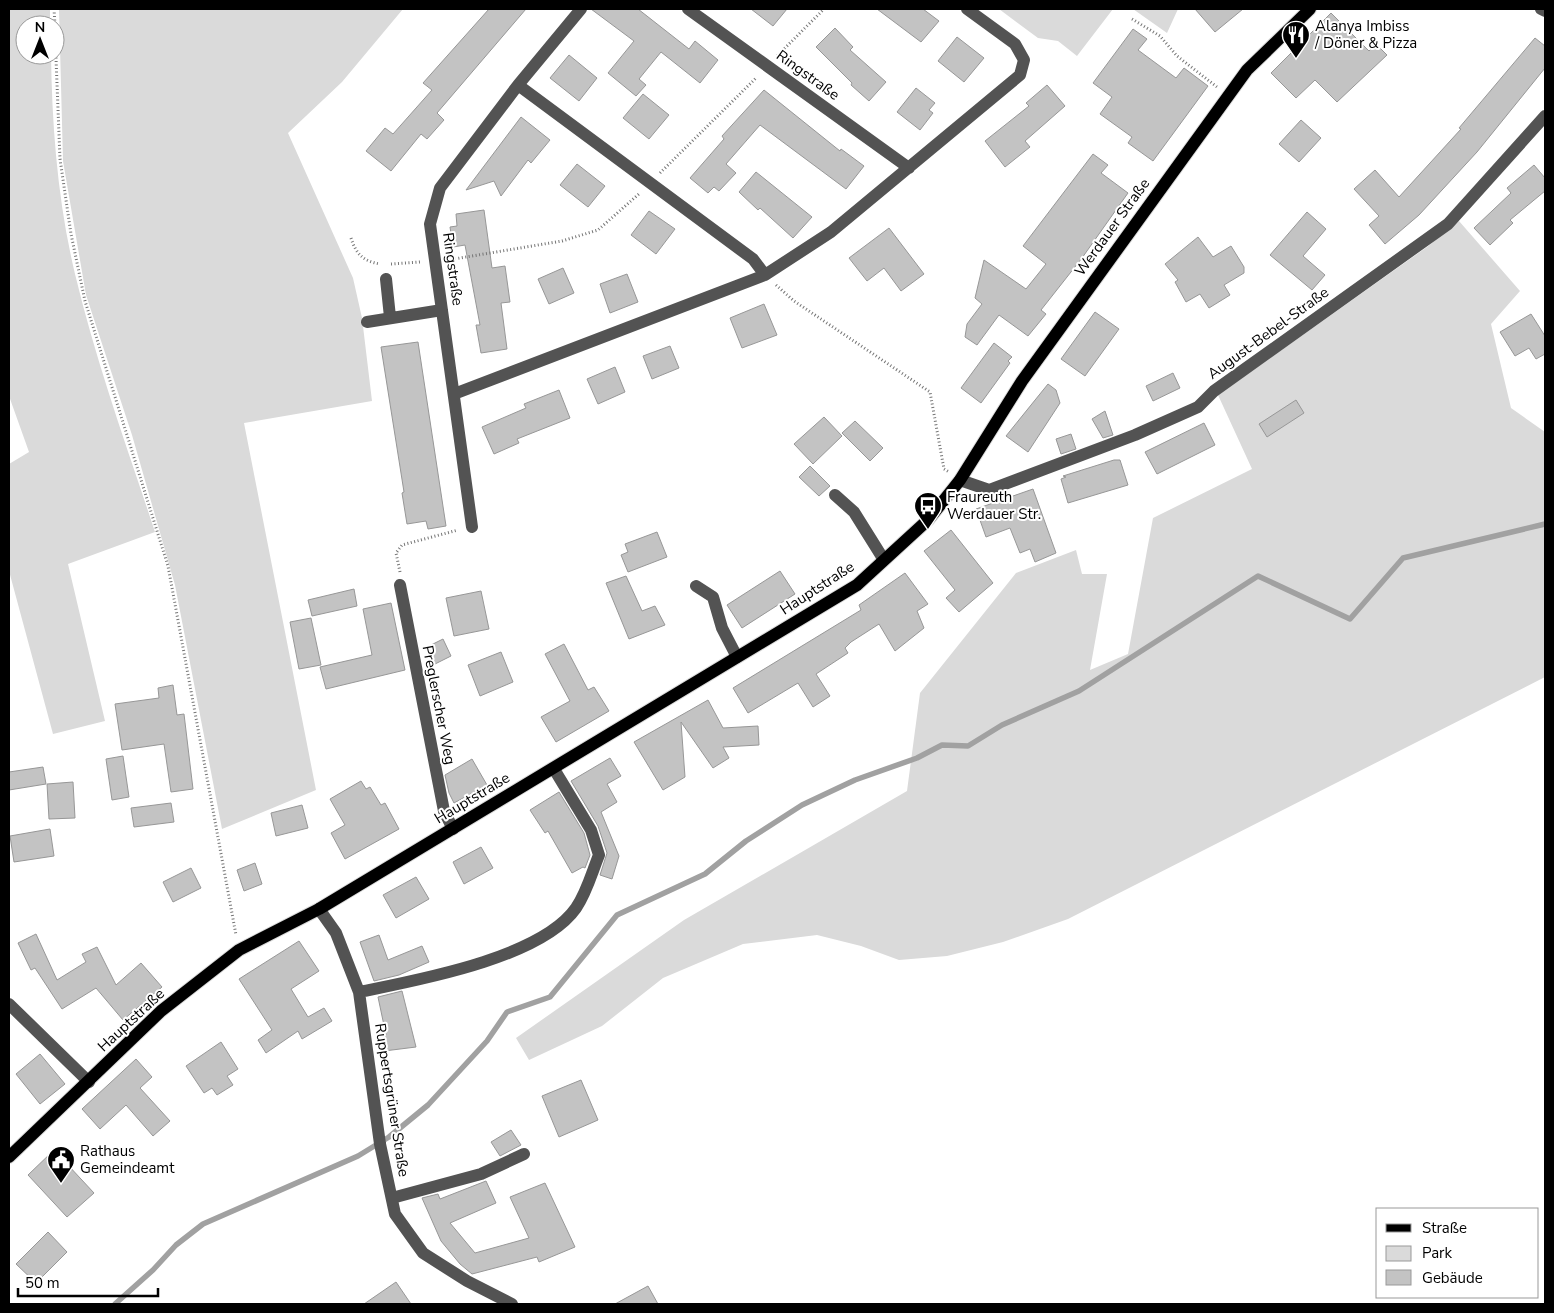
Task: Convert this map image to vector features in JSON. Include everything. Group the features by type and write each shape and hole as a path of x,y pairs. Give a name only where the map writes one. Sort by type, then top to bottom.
{"main road":[{"name":"Werdauer Straße","path":"960,480 1022,381 1247,70 1310,9"},
{"name":"Hauptstraße","path":"9,1157 161,1011 239,950 319,909 857,585 929,519 960,480"}],"street":[{"name":"Ringstraße","path":"472,527 430,224 440,188 518,85 581,9"},
{"name":"Ringstraße","path":"688,9 909,168"},
{"path":"454,394 765,275 831,232 1020,75 1024,60 1015,44 967,9"},
{"path":"1541,9 1545,11"},
{"path":"518,85 753,259 765,275"},
{"name":"August-Bebel-Straße","path":"960,480 989,490 1135,435 1198,407 1222,385 1448,224 1545,116"},
{"path":"386,278 390,317"},
{"path":"367,322 442,310"},
{"path":"835,495 854,512 884,560"},
{"name":"Preglerscher Weg","path":"400,585 444,811 452,829"},
{"path":"696,586 714,598 722,628 737,657"},
{"path":"360,992 446,974 531,944 556,928 576,908 599,855 591,830 554,769"},
{"name":"Ruppertsgrüner Straße","path":"319,909 336,933 360,992 380,1144 396,1214 423,1253 467,1281 512,1304"},
{"path":"9,1004 89,1082"},
{"path":"392,1198 481,1174 524,1154"}],"path":[{"path":"351,238 355,249 364,260 378,264 436,262 562,241 598,230 650,183 824,9"},
{"path":"1132,19 1160,36 1177,56 1228,96"},
{"path":"56,65 60,159 71,234 85,301 168,566 239,950"},
{"path":"765,275 794,301 930,392 944,469 960,480"},
{"path":"400,585 396,553 402,545 472,527"}],"green space":[{"path":"9,9 50,9 50,15 15,15 15,65 51,65 57,165 69,247 83,307 102,372 155,532 68,564 105,721 53,734 9,571 9,464 29,452 9,396"},
{"path":"59,9 403,9 342,82 288,133 353,278 362,318 372,401 244,423 316,790 222,829 175,585 132,435 86,295 63,161 60,65 65,65 65,15 59,15"},
{"path":"999,9 1113,9 1077,56 1058,41 1038,38"},
{"path":"1133,9 1178,9 1167,33"},
{"path":"1459,221 1520,291 1491,324 1511,408 1545,432 1545,677 1068,919 1003,942 947,956 899,960 861,946 817,935 743,944 663,978 602,1026 529,1060 516,1038 684,920 907,791 920,693 1016,573 1076,550 1082,574 1107,574 1090,670 1128,654 1153,518 1252,469 1218,395 1427,247"}],"building":[{"path":"489,9 526,9 437,113 444,120 427,139 421,134 391,171 366,151 385,128 393,134 432,90 423,83"},
{"path":"591,9 638,9 689,49 695,41 718,60 700,83 661,52 639,79 646,85 636,96 608,73 634,41"},
{"path":"751,9 787,9 773,26"},
{"path":"877,9 923,9 939,21 921,42"},
{"path":"1195,9 1243,9 1215,32"},
{"path":"1331,13 1369,51 1376,44 1387,55 1337,102 1315,80 1296,98 1271,73"},
{"path":"835,28 853,47 850,50 886,82 869,101 851,85 852,83 816,47"},
{"path":"1133,29 1147,39 1138,50 1176,78 1184,68 1208,86 1153,161 1128,143 1132,137 1100,114 1112,97 1093,83"},
{"path":"957,37 984,58 964,82 938,61"},
{"path":"1535,38 1545,46 1545,68 1477,152 1419,215 1385,244 1369,225 1379,216 1354,189 1375,170 1399,197 1461,129 1459,128"},
{"path":"569,55 597,78 579,101 550,78"},
{"path":"1047,85 1065,106 1025,141 1030,147 1005,167 985,141 1029,106 1026,103"},
{"path":"916,88 935,103 929,110 933,113 920,130 897,112"},
{"path":"764,90 840,151 841,149 864,166 846,189 760,125 726,164 736,173 719,191 714,187 708,193 690,178 724,139 722,136"},
{"path":"643,94 669,115 649,139 623,118"},
{"path":"521,117 550,140 531,163 528,160 501,196 494,181 466,190"},
{"path":"1301,120 1321,138 1299,162 1279,144"},
{"path":"1093,154 1108,165 1101,173 1128,193 1082,258 1041,310 1046,314 1028,336 999,315 977,345 965,337 967,324 982,304 975,298 984,260 1026,289 1046,264 1023,246"},
{"path":"577,164 605,186 588,207 560,185"},
{"path":"1534,165 1545,178 1545,191 1510,220 1513,223 1490,245 1474,228 1511,193 1507,188"},
{"path":"756,172 812,217 793,238 739,192"},
{"path":"484,210 492,268 505,266 510,302 501,303 507,349 481,353 476,325 480,325 465,245 453,247 450,227 457,226 456,214"},
{"path":"649,211 675,229 656,254 631,235"},
{"path":"1307,212 1326,229 1303,256 1325,275 1312,290 1270,255"},
{"path":"889,228 924,274 901,291 884,268 867,281 849,258"},
{"path":"1198,237 1213,257 1231,246 1244,267 1244,273 1224,285 1230,295 1209,308 1200,294 1186,302 1175,282 1178,280 1165,264"},
{"path":"563,268 574,293 549,304 538,279"},
{"path":"627,274 638,302 610,313 600,284"},
{"path":"764,304 777,335 742,348 730,318"},
{"path":"1095,312 1119,329 1085,376 1061,359"},
{"path":"1531,314 1545,336 1545,354 1536,359 1529,348 1515,356 1500,332"},
{"path":"418,342 446,526 428,529 426,521 407,524 402,493 404,492 381,347"},
{"path":"994,343 1012,357 1008,361 1010,363 981,403 961,388"},
{"path":"670,346 679,368 652,379 643,356"},
{"path":"615,367 625,392 598,404 587,379"},
{"path":"1173,373 1180,388 1153,401 1146,386"},
{"path":"1048,384 1056,390 1060,403 1028,452 1006,436"},
{"path":"559,390 570,418 517,439 519,443 494,454 482,427 526,408 524,404"},
{"path":"1296,400 1304,413 1267,437 1259,424"},
{"path":"1105,411 1113,435 1103,438 1092,419"},
{"path":"824,417 842,436 813,464 794,444"},
{"path":"855,421 883,448 870,461 842,433"},
{"path":"1204,423 1215,445 1157,474 1145,452"},
{"path":"1071,434 1076,449 1061,454 1056,439"},
{"path":"1114,460 1120,460 1128,485 1068,503 1061,479 1066,477 1063,476"},
{"path":"810,466 830,486 819,496 799,477"},
{"path":"1033,489 1056,553 1035,562 1030,549 1020,553 1010,528 986,537 976,509"},
{"path":"951,530 993,583 959,612 946,598 955,590 924,551"},
{"path":"657,532 667,557 628,572 621,555 628,552 625,544"},
{"path":"780,571 795,594 742,628 727,605"},
{"path":"905,573 928,604 917,611 924,628 895,651 879,624 851,642 845,648 848,653 816,674 830,696 813,707 798,683 748,713 733,688 861,610 859,605"},
{"path":"626,576 642,611 655,606 665,625 629,639 606,583"},
{"path":"354,589 357,606 312,616 308,600"},
{"path":"481,591 489,629 454,636 446,598"},
{"path":"391,603 405,670 326,689 320,667 372,655 363,609"},
{"path":"311,618 321,665 299,669 290,622"},
{"path":"443,639 451,656 433,665 425,648"},
{"path":"564,644 588,690 594,687 609,711 556,742 541,717 570,701 545,654"},
{"path":"501,652 513,682 480,696 468,665"},
{"path":"173,685 177,715 184,714 193,789 171,792 164,744 122,750 115,704 159,698 158,688"},
{"path":"708,700 723,728 758,726 759,745 723,747 729,758 713,768 681,722 685,777 663,790 634,742"},
{"path":"123,756 129,797 112,800 106,759"},
{"path":"610,758 621,776 607,784 617,802 601,812 619,856 612,879 600,875 607,853 598,826 571,781"},
{"path":"472,759 487,785 454,803 449,793 445,775"},
{"path":"43,767 46,784 9,790 9,772"},
{"path":"361,781 366,789 370,787 381,805 385,803 399,829 345,859 331,833 345,825 330,799"},
{"path":"73,782 75,818 49,819 47,784"},
{"path":"559,792 584,833 590,855 585,868 583,867 572,873 548,831 545,833 530,810"},
{"path":"171,803 174,822 134,827 131,808"},
{"path":"302,805 308,828 276,836 271,813"},
{"path":"50,829 54,856 14,862 10,836"},
{"path":"481,847 493,868 464,884 453,862"},
{"path":"255,863 262,884 244,891 237,870"},
{"path":"191,868 201,888 173,902 163,882"},
{"path":"416,877 429,899 396,918 383,895"},
{"path":"36,934 57,980 86,962 82,954 97,947 116,985 141,963 162,987 123,1020 96,988 62,1009 35,968 31,970 18,943"},
{"path":"379,935 388,960 422,946 429,962 399,975 374,981 360,942"},
{"path":"299,941 319,971 291,989 308,1017 324,1008 332,1021 302,1039 298,1031 266,1053 258,1040 272,1030 239,979"},
{"path":"402,991 416,1047 384,1051 382,1036 386,1035 378,997"},
{"path":"221,1042 238,1069 227,1076 233,1085 217,1095 212,1088 204,1093 186,1066"},
{"path":"40,1054 65,1084 40,1104 16,1074"},
{"path":"136,1059 152,1077 140,1088 170,1121 153,1136 126,1105 100,1129 82,1109"},
{"path":"581,1080 598,1120 559,1137 542,1096"},
{"path":"511,1130 521,1145 500,1156 491,1142"},
{"name":"Rathaus Gemeindeamt","path":"54,1150 94,1193 67,1217 28,1175"},
{"path":"486,1181 496,1203 450,1223 475,1253 529,1238 510,1197 545,1183 575,1247 539,1262 537,1257 472,1274 460,1264 441,1241 422,1198 438,1194 440,1199"},
{"path":"48,1232 67,1252 36,1283 16,1264"},
{"path":"396,1282 411,1304 364,1304"},
{"path":"648,1286 658,1304 615,1304"}],"waterway":[{"path":"115,1304 153,1270 176,1245 203,1224 358,1156 389,1137 428,1105 487,1041 507,1012 550,997 617,915 705,874 746,841 802,805 855,780 917,758 942,745 968,746 1002,725 1079,691 1258,576 1350,619 1403,558 1545,524"}],"place":[{"name":"Alanya Imbiss / Döner & Pizza","path":"1296,59"},
{"name":"Fraureuth Werdauer Str.","path":"928,530"},
{"name":"Rathaus Gemeindeamt","path":"61,1184"}]}
